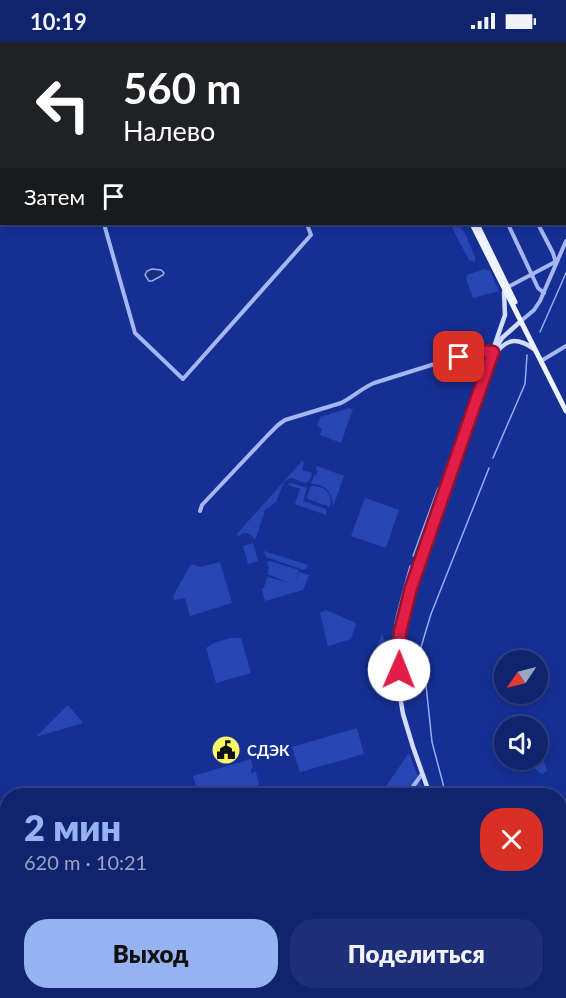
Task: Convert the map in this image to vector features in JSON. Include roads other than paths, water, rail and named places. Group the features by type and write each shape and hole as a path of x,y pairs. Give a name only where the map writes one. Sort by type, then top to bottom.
{"main road":[{"path":"427,788 407,730 400,696 400,632 418,563 506,315 506,288 473,225"},
{"path":"477,225 521,321 566,411"},
{"path":"493,352 502,338 521,321"},
{"path":"490,364 501,347 512,341 522,342 536,350"}],"street":[{"path":"104,225 135,333 183,379 311,235 308,225"},
{"path":"507,225 543,294"},
{"path":"539,225 556,262"},
{"path":"521,321 534,310 543,294 566,241"},
{"path":"506,288 556,262"},
{"path":"541,361 566,346"},
{"path":"200,510 202,505 278,424 285,420 341,403 374,382 476,351 493,352"},
{"path":"412,788 422,774"}],"waterway":[{"path":"540,332 566,273"},
{"path":"493,458 525,384 527,355"},
{"path":"425,674 421,647 431,614 489,468"},
{"path":"413,556 438,488"},
{"path":"395,624 410,566"},
{"path":"426,685 432,742 444,788"}],"place":[{"name":"СДЭК","path":"226,750"}]}
